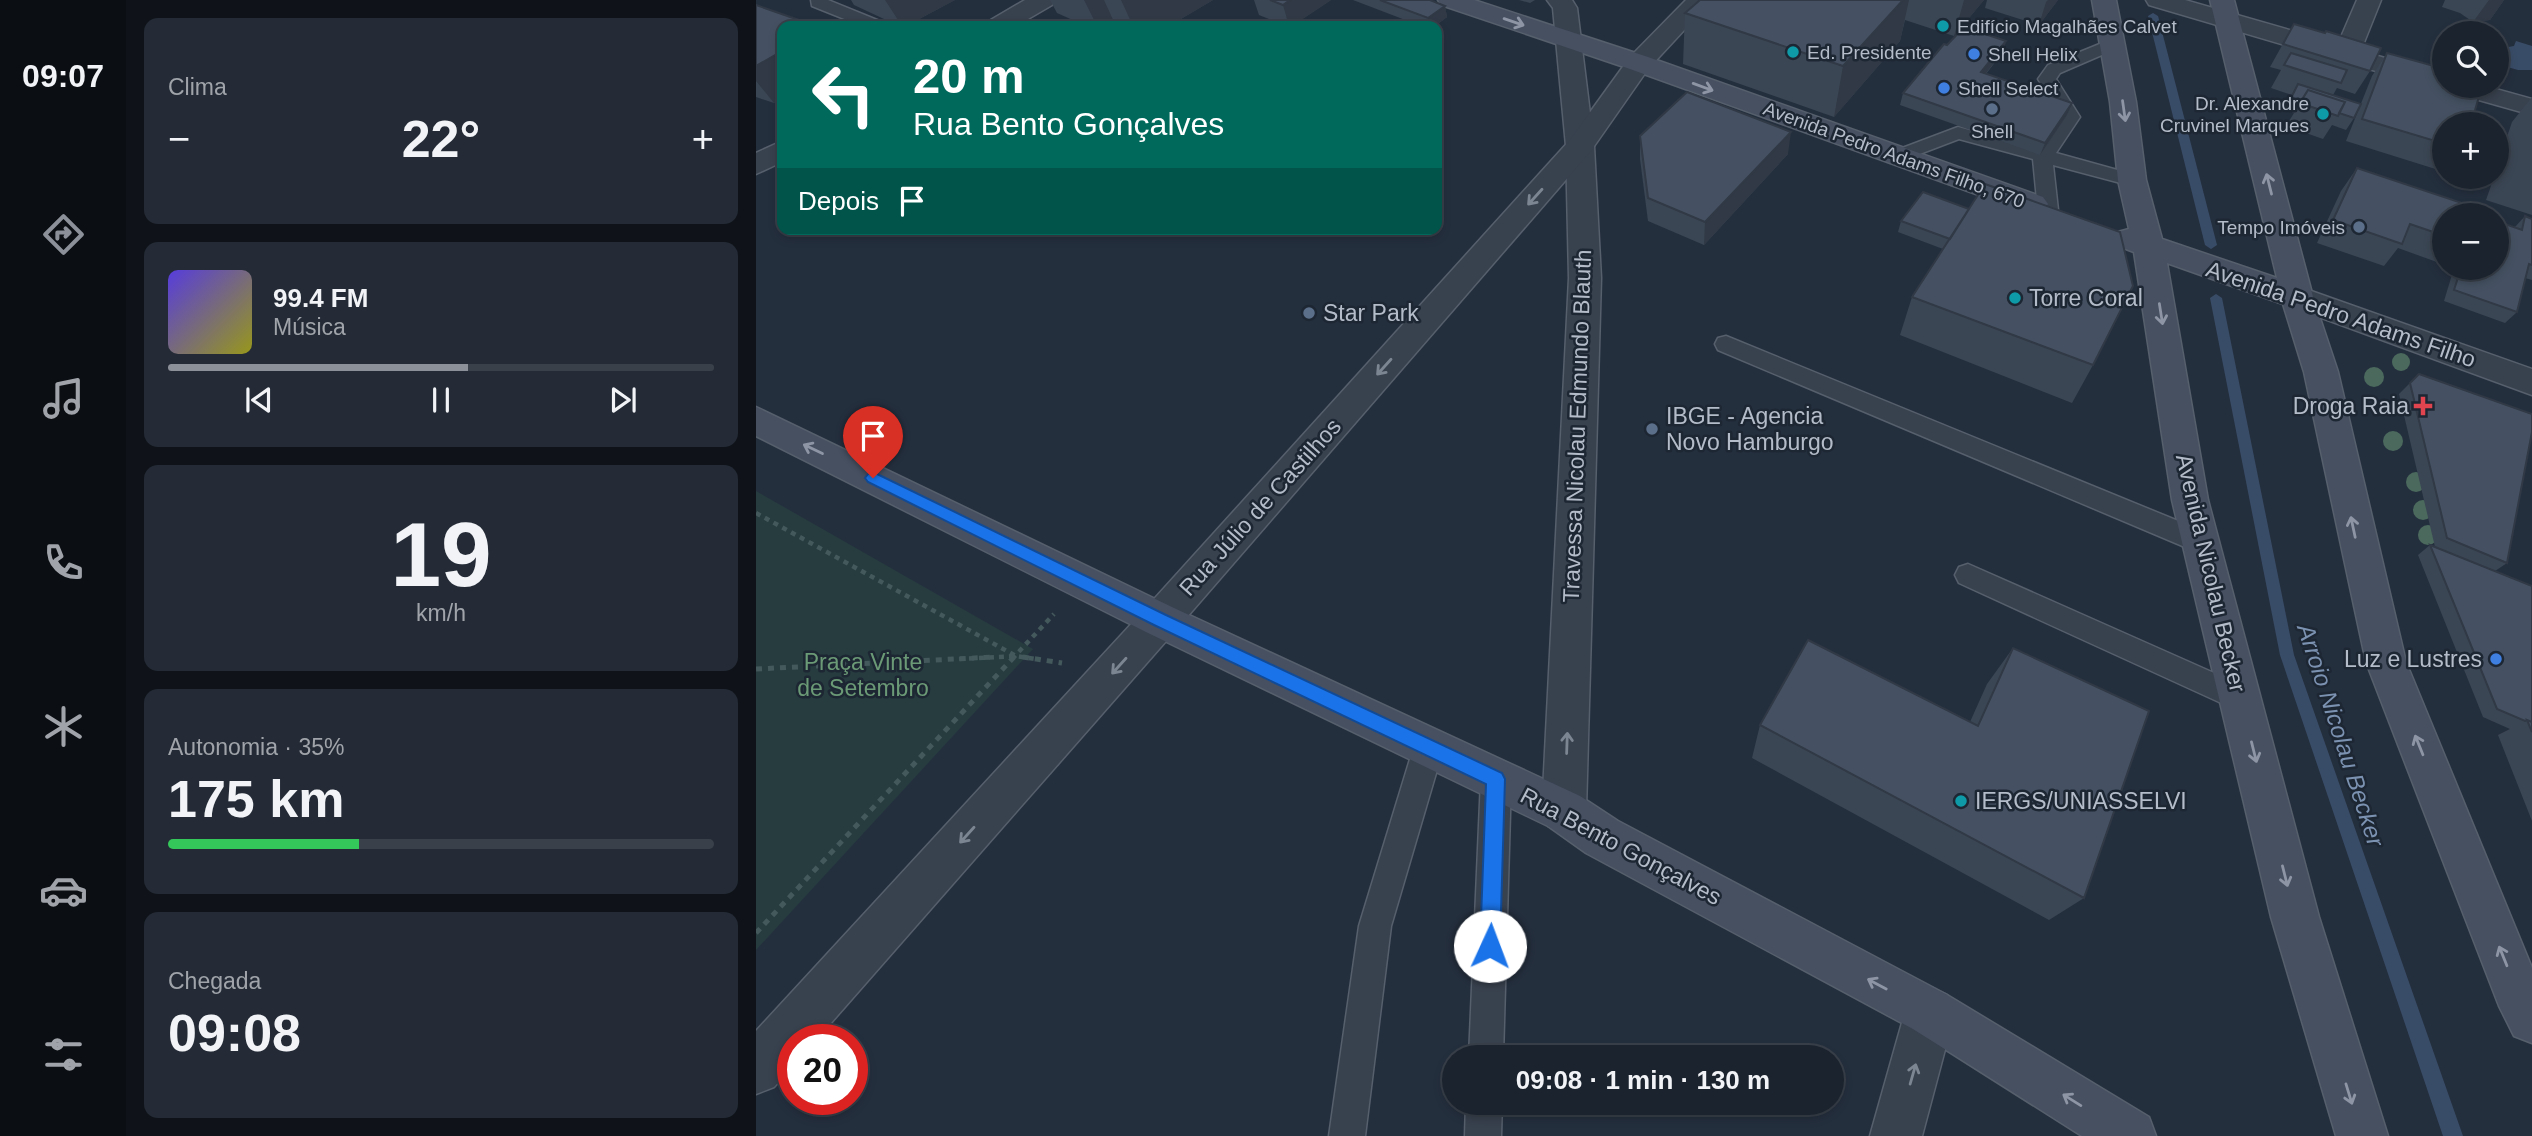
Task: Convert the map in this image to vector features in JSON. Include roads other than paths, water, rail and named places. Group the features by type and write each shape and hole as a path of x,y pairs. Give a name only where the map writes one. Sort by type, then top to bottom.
{"main road":[{"path":"1450,0 1639,63"},
{"name":"Avenida Nicolau Becker","path":"2104,0 2132,180 2150,247 2190,500 2295,917 2361,1136"},
{"path":"2226,11 2297,298 2320,372 2386,662 2516,989 2532,1018"},
{"name":"Avenida Pedro Adams Filho, 670","path":"1639,63 2060,214"},
{"path":"2104,230 2150,247"},
{"name":"Avenida Pedro Adams Filho","path":"2150,247 2297,298"},
{"name":"Rua Bento Gonçalves","path":"756,420 1160,620 1564,811 1602,837 1930,1012 2130,1136"}],"street":[{"path":"1007,21 1043,0"},
{"name":"Travessa Nicolau Edmundo Blauth","path":"1559,0 1565,8 1580,146 1585,278 1564,811"},
{"name":"Rua Júlio de Castilhos","path":"756,1069 1160,620 1580,146 1639,63 1700,0"},
{"path":"2158,0 2226,11 2346,55 2432,79"},
{"path":"2346,55 2369,0"},
{"path":"2499,98 2532,107"},
{"path":"756,165 777,153"},
{"name":"Avenida Pedro Adams Filho","path":"2297,298 2532,382"},
{"path":"1896,1136 1930,1012"}],"lane":[{"path":"818,2 864,21"},
{"path":"2043,158 2071,117 2045,77 2112,44"},
{"path":"1983,140 1995,125"},
{"path":"1896,157 1958,133 2132,180"},
{"path":"2043,158 2060,214"},
{"path":"1726,344 2201,542"},
{"path":"1968,575 2240,698"},
{"path":"1348,1136 1375,926 1429,746"},
{"path":"1486,1045 1496,779"},
{"path":"1483,1136 1484,1115"}],"water":[{"path":"2516,41 2532,46 2532,70 2509,67 2509,47 2514,46"}],"waterway":[{"name":"Arroio Nicolau Becker","path":"2153,16 2211,245"},
{"name":"Arroio Nicolau Becker","path":"2216,298 2287,655 2453,1136"}],"place":[{"name":"Edifício Magalhães Calvet","path":"1943,26"},
{"name":"Ed. Presidente","path":"1793,52"},
{"name":"Shell Helix","path":"1974,54"},
{"name":"Shell Select","path":"1944,88"},
{"name":"Shell","path":"1992,109"},
{"name":"Dr. Alexandre Cruvinel Marques","path":"2323,114"},
{"name":"Tempo Imóveis","path":"2359,227"},
{"name":"Torre Coral","path":"2015,298"},
{"name":"Star Park","path":"1309,313"},
{"name":"Droga Raia","path":"2423,406"},
{"name":"IBGE - Agencia Novo Hamburgo","path":"1652,429"},
{"name":"Luz e Lustres","path":"2496,659"},
{"name":"IERGS/UNIASSELVI","path":"1961,801"}],"park label":[{"name":"Praça Vinte de Setembro","path":"863,675"}]}
